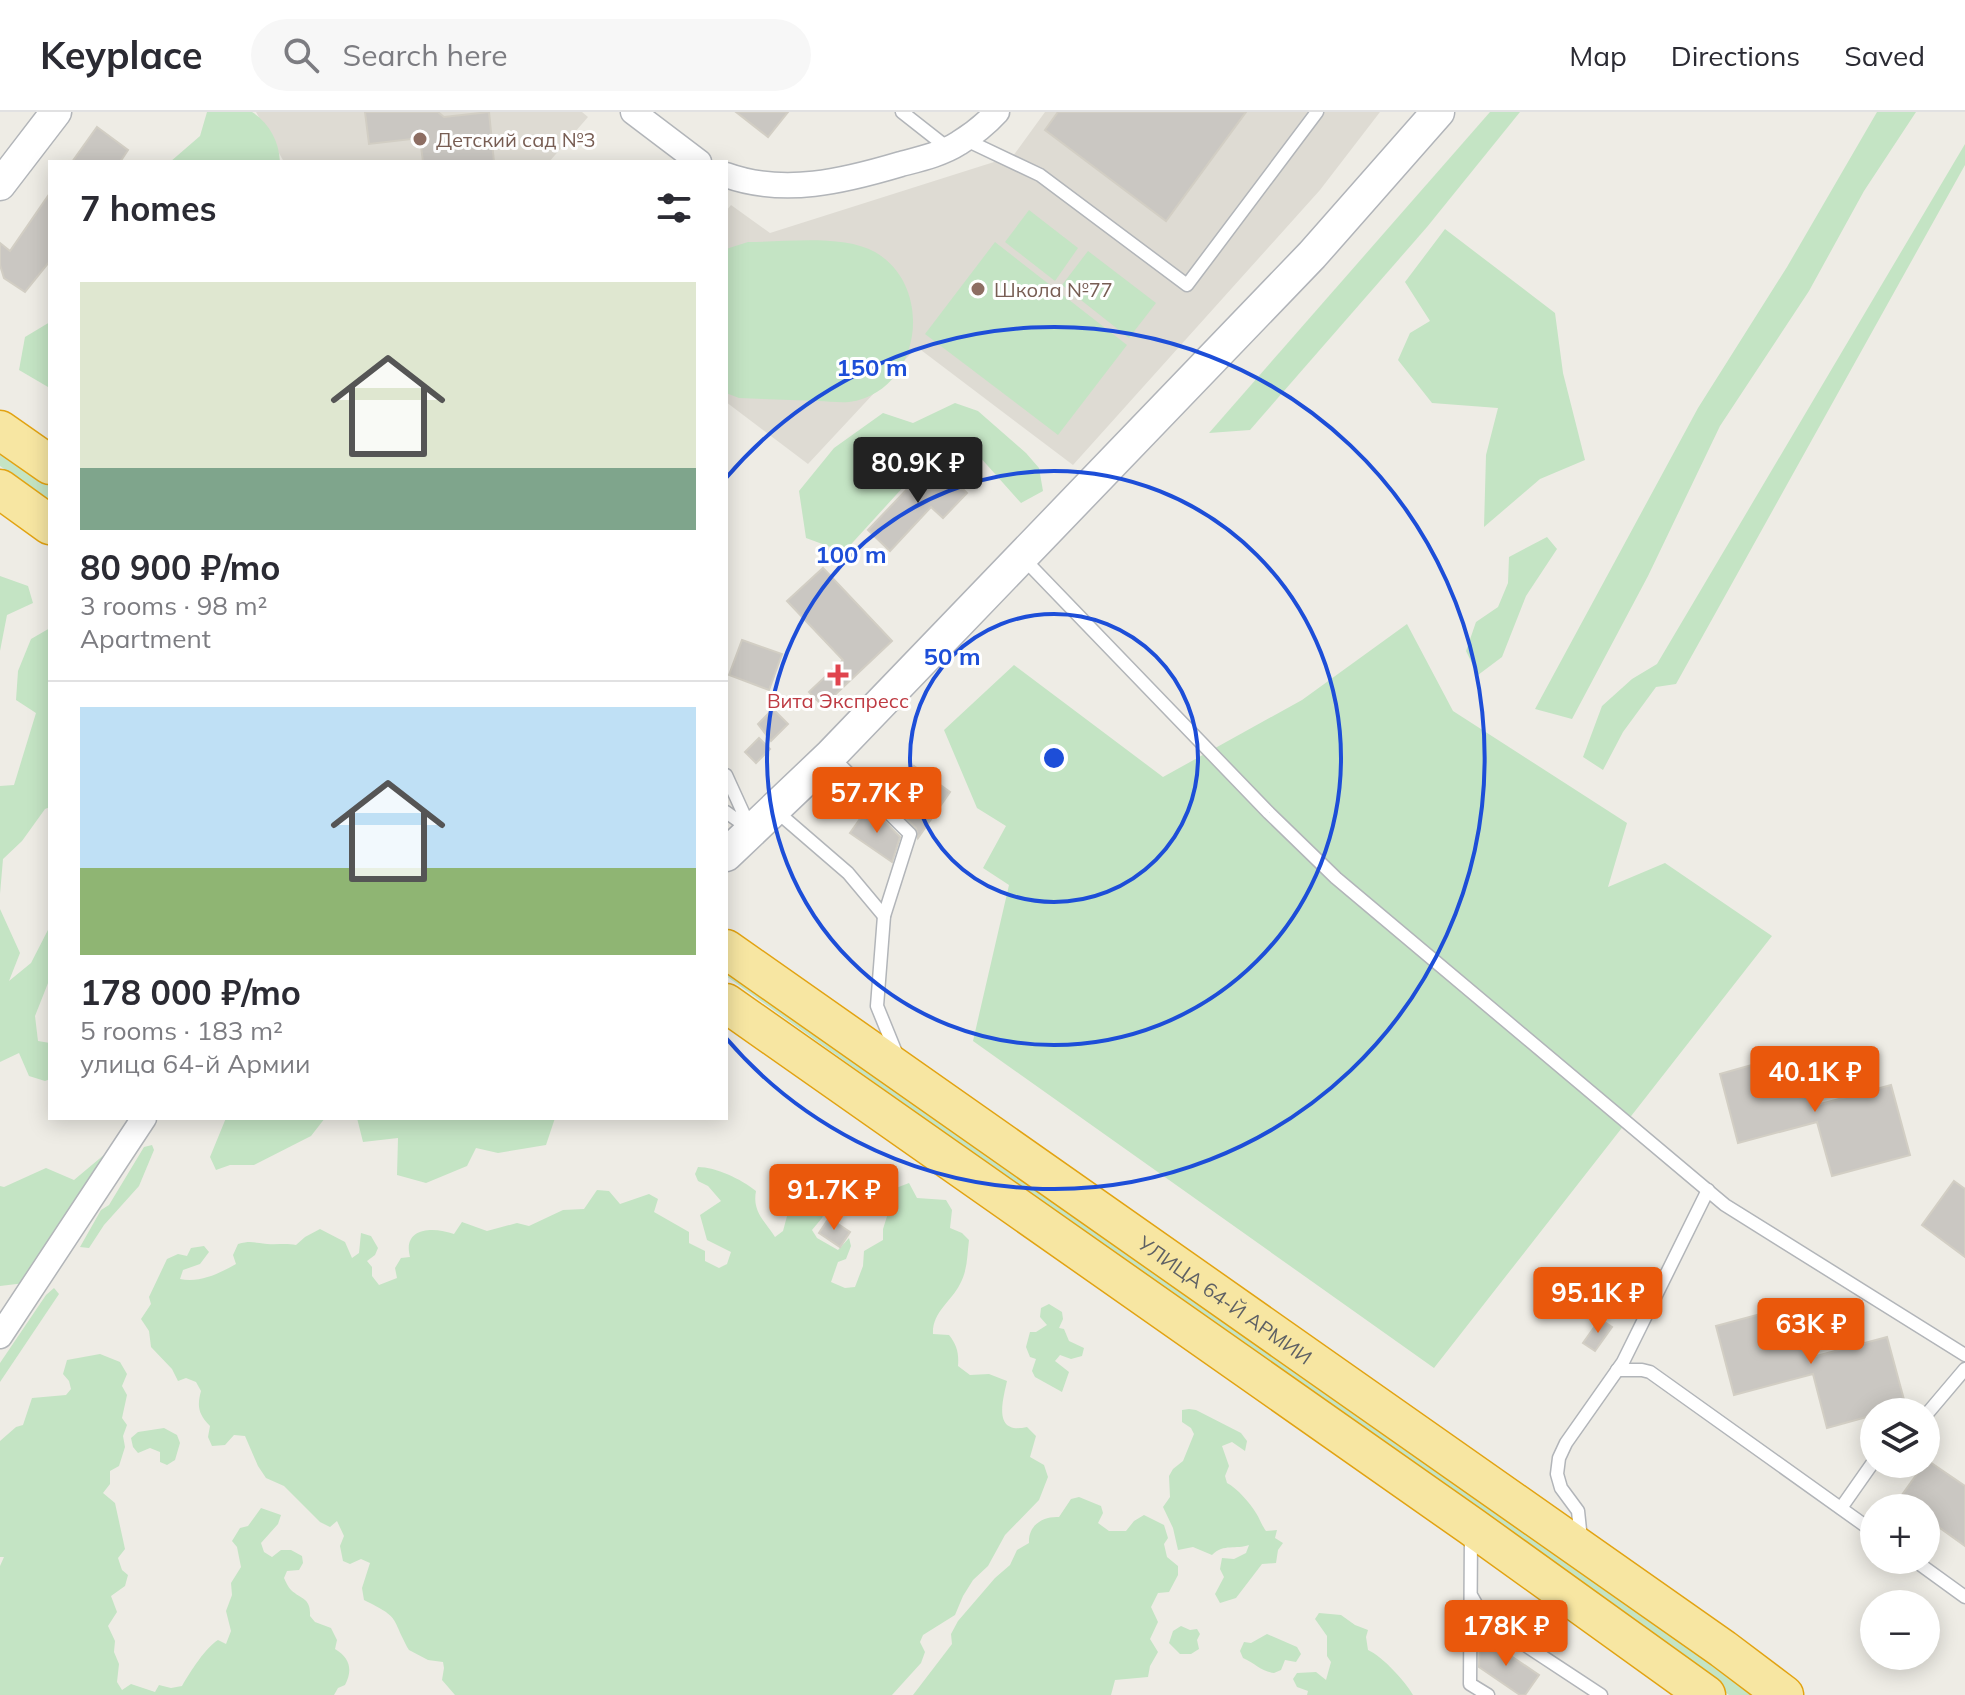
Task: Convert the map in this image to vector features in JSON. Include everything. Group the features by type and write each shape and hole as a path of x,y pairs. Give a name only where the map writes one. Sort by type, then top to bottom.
{"highway":[{"path":"0,430 48,464"},
{"path":"0,489 48,524"},
{"name":"УЛИЦА 64-Й АРМИИ","path":"728,950 1786,1695"},
{"path":"728,1004 1471,1526 1706,1695"}],"main road":[{"path":"728,852 750,817 831,755 1312,255 1438,112"}],"street":[{"path":"4,172 56,112"},
{"path":"633,112 696,160"},
{"path":"728,176 767,185 815,185 891,167 956,144 997,112"},
{"path":"0,1336 143,1120"}],"lane":[{"path":"902,112 956,144 1040,175 1187,285 1317,112"},
{"path":"1022,557 1269,813 1336,878 1725,1205 1965,1355"},
{"path":"831,755 910,834 884,916 877,1006 905,1073"},
{"path":"728,778 750,817 848,873 884,916"},
{"path":"1582,1550 1578,1511 1561,1488 1557,1474 1559,1458 1566,1443 1617,1370 1708,1190"},
{"path":"1940,1398 1965,1369"},
{"path":"1617,1370 1650,1372 1860,1522"},
{"path":"1841,1508 1862,1478"},
{"path":"1471,1526 1470,1684 1488,1695"},
{"path":"1933,1574 1965,1597"},
{"path":"1471,1594 1484,1618 1601,1695"}],"shaded area":[{"name":"Детский сад №3","path":"256,112 582,112 588,117 551,160 283,160"},
{"name":"Школа №77","path":"1045,112 1380,112 1320,190 1073,465 917,347 808,464 728,404 728,209 731,205 770,233 1013,156"}],"green space":[{"path":"207,112 252,112 272,133 280,160 172,160 200,136"},
{"path":"1490,112 1520,112 1427,227 1250,430 1209,433"},
{"path":"1877,112 1916,112 1864,191 1809,291 1720,426 1648,576 1572,719 1535,709 1698,408 1787,267"},
{"path":"1965,144 1965,165 1676,684 1656,687 1623,732 1603,770 1583,757 1602,706 1632,679 1657,664"},
{"path":"1029,210 1078,248 1055,281 1005,242"},
{"path":"1445,229 1555,313 1563,373 1585,460 1540,479 1484,527 1486,455 1498,408 1432,403 1398,360 1410,333 1430,321 1405,282"},
{"path":"813,240 847,243 875,252 894,268 907,289 913,312 912,336 905,359 892,379 873,394 849,402 739,398 728,394 728,248 748,242"},
{"path":"995,242 1127,345 1058,435 925,334"},
{"path":"1088,251 1156,303 1129,338 1062,285"},
{"path":"48,323 48,387 19,370 25,337"},
{"path":"955,403 978,411 1026,453 1039,468 1043,491 1021,503 971,447 954,439 927,461 844,552 806,538 799,491 834,448 883,413 913,423"},
{"path":"0,451 48,485 48,500 0,466"},
{"path":"1547,537 1557,549 1526,596 1502,657 1478,675 1466,651 1476,622 1498,607 1508,583 1509,557"},
{"path":"0,576 28,586 33,603 7,615 0,651"},
{"path":"1407,624 1453,711 1627,823 1608,887 1665,863 1772,936 1434,1368 973,1041 1009,885 983,868 1006,826 977,808 944,730 1014,665 1163,777 1302,700"},
{"path":"48,629 48,808 3,859 0,894 0,786 14,785 36,713 16,700 18,671 31,639"},
{"path":"0,909 20,953 9,981 31,963 48,930 48,983 35,1016 38,1041 48,1043 48,1080 29,1076 19,1053 0,1062"},
{"path":"728,965 1754,1695 1729,1695 728,977"},
{"path":"225,1120 323,1120 311,1136 254,1165 230,1165 216,1170 210,1157"},
{"path":"358,1120 554,1120 546,1145 498,1153 476,1148 467,1166 426,1183 397,1175 398,1138 363,1142"},
{"path":"152,1145 154,1150 139,1186 104,1225 89,1248 80,1247 144,1147"},
{"path":"105,1154 101,1171 25,1283 0,1286 0,1186 46,1168 74,1180"},
{"path":"698,1167 728,1174 756,1191 758,1211 775,1237 783,1231 793,1194 806,1186 817,1191 820,1201 828,1205 812,1230 817,1238 838,1250 849,1238 851,1246 846,1259 838,1262 831,1282 845,1288 855,1287 863,1266 864,1251 883,1240 883,1229 896,1188 909,1183 917,1198 946,1200 952,1210 950,1228 969,1240 967,1262 963,1278 936,1319 933,1334 949,1335 957,1349 958,1366 970,1375 989,1374 1007,1381 1002,1406 1004,1421 1016,1428 1027,1427 1036,1436 1030,1457 1044,1465 1048,1477 1039,1500 1005,1535 988,1566 973,1580 963,1596 955,1615 923,1635 920,1642 925,1652 921,1663 892,1695 455,1695 442,1680 443,1662 428,1660 409,1650 390,1615 364,1600 362,1588 370,1563 361,1559 350,1564 343,1561 340,1546 344,1536 337,1521 330,1527 320,1522 284,1486 266,1478 245,1436 234,1435 225,1445 212,1446 208,1437 210,1426 200,1410 201,1391 196,1382 186,1378 178,1381 172,1369 151,1347 149,1331 141,1319 151,1304 149,1297 167,1259 178,1254 187,1256 191,1248 204,1246 209,1252 200,1264 183,1270 180,1279 202,1279 236,1264 233,1255 238,1244 296,1245 320,1229 345,1242 352,1258 359,1253 361,1233 371,1236 378,1248 367,1261 379,1285 397,1278 395,1268 401,1258 410,1257 409,1247 415,1234 438,1230 454,1234 462,1222 487,1231 517,1223 529,1226 563,1210 584,1209 597,1190 609,1191 620,1204 649,1194 658,1199 654,1212 689,1232 689,1243 705,1251 705,1261 719,1268 727,1264 731,1252 707,1240 700,1215 721,1201 708,1186 698,1181 695,1174"},
{"path":"54,1288 59,1294 0,1382 0,1363 46,1295"},
{"path":"1049,1304 1062,1312 1059,1328 1064,1329 1069,1341 1084,1348 1082,1356 1071,1359 1060,1355 1055,1361 1069,1372 1062,1392 1035,1377 1032,1371 1036,1359 1030,1357 1026,1347 1030,1332 1047,1325 1040,1317 1041,1308"},
{"path":"100,1354 120,1362 127,1374 122,1386 127,1395 122,1418 127,1425 123,1436 125,1447 119,1466 110,1471 110,1484 103,1493 115,1503 125,1549 118,1558 122,1570 128,1575 125,1586 111,1596 117,1612 108,1626 115,1641 114,1652 119,1664 117,1682 122,1690 131,1684 155,1692 159,1685 171,1688 182,1686 213,1643 218,1640 226,1644 231,1631 226,1611 232,1595 231,1583 241,1567 237,1547 232,1541 240,1528 248,1526 261,1508 281,1515 278,1524 261,1543 264,1552 272,1557 281,1550 291,1550 302,1556 303,1563 299,1570 287,1571 284,1578 291,1590 307,1602 310,1616 315,1622 331,1628 337,1640 335,1649 349,1665 345,1685 338,1688 334,1695 0,1695 0,1566 4,1557 0,1557 0,1441 23,1425 32,1398 66,1395 71,1389 63,1374 67,1360"},
{"path":"1189,1409 1241,1433 1247,1441 1245,1451 1232,1442 1222,1446 1229,1466 1225,1476 1227,1483 1247,1500 1266,1531 1277,1530 1275,1538 1283,1543 1278,1550 1276,1563 1262,1564 1236,1598 1220,1603 1215,1594 1224,1577 1220,1569 1222,1558 1234,1559 1246,1553 1249,1545 1221,1549 1212,1555 1193,1547 1178,1550 1173,1528 1163,1507 1170,1497 1169,1476 1183,1461 1194,1434 1182,1422 1182,1410"},
{"path":"164,1428 177,1435 180,1443 175,1460 167,1465 160,1462 160,1452 150,1448 138,1453 131,1438 138,1432"},
{"path":"1079,1497 1101,1506 1103,1513 1098,1523 1109,1531 1126,1531 1144,1515 1164,1525 1168,1538 1164,1544 1167,1557 1178,1566 1178,1575 1169,1592 1158,1593 1151,1607 1158,1622 1150,1639 1158,1652 1148,1677 1115,1680 1111,1695 913,1695 952,1644 951,1634 958,1621 1010,1565 1017,1550 1029,1543 1034,1527 1047,1518 1059,1517 1071,1499"},
{"path":"1319,1613 1341,1615 1368,1630 1368,1650 1393,1670 1413,1695 1307,1695 1308,1691 1297,1687 1293,1679 1297,1673 1316,1672 1326,1680 1331,1662 1327,1656 1327,1636 1315,1619"},
{"path":"1181,1626 1197,1629 1200,1634 1197,1640 1199,1649 1191,1654 1180,1654 1169,1643 1173,1631"},
{"path":"1267,1634 1297,1647 1301,1654 1296,1662 1285,1660 1281,1670 1274,1673 1243,1658 1240,1651 1244,1642 1251,1643"}],"building":[{"path":"365,112 438,112 444,117 489,112 494,160 423,160 420,138 369,144"},
{"path":"736,112 788,112 768,137"},
{"path":"1058,112 1246,112 1166,221 1045,130"},
{"path":"97,127 128,150 121,160 73,160"},
{"path":"48,196 48,263 25,292 4,278 0,265 0,243 10,251"},
{"path":"934,461 967,493 943,518 931,507 890,551 868,530"},
{"path":"823,568 892,641 823,706 809,692 843,660 787,601"},
{"path":"742,640 782,654 769,690 729,675"},
{"path":"773,709 788,724 771,741 758,724"},
{"path":"759,738 770,749 756,763 745,752"},
{"path":"914,766 950,792 918,838 916,828 888,800"},
{"path":"867,809 877,814 900,837 892,862 850,833"},
{"path":"1798,1052 1813,1106 1891,1085 1910,1155 1832,1176 1817,1122 1738,1143 1720,1074"},
{"path":"870,1170 891,1185 876,1206 856,1190"},
{"path":"1954,1181 1965,1189 1965,1257 1922,1225"},
{"path":"829,1218 850,1232 840,1247 819,1233"},
{"path":"1794,1305 1809,1358 1887,1337 1904,1398 1860,1398 1860,1419 1827,1428 1813,1374 1734,1395 1716,1326"},
{"path":"1600,1319 1612,1327 1595,1351 1583,1343"},
{"path":"1940,1469 1965,1486 1965,1546 1940,1528 1940,1494 1903,1494 1914,1478 1940,1478"},
{"path":"1480,1635 1539,1675 1525,1695 1520,1695 1479,1667"}],"place":[{"name":"Детский сад №3","path":"420,139"},
{"name":"Школа №77","path":"978,289"},
{"name":"Вита Экспресс","path":"838,675"}]}
